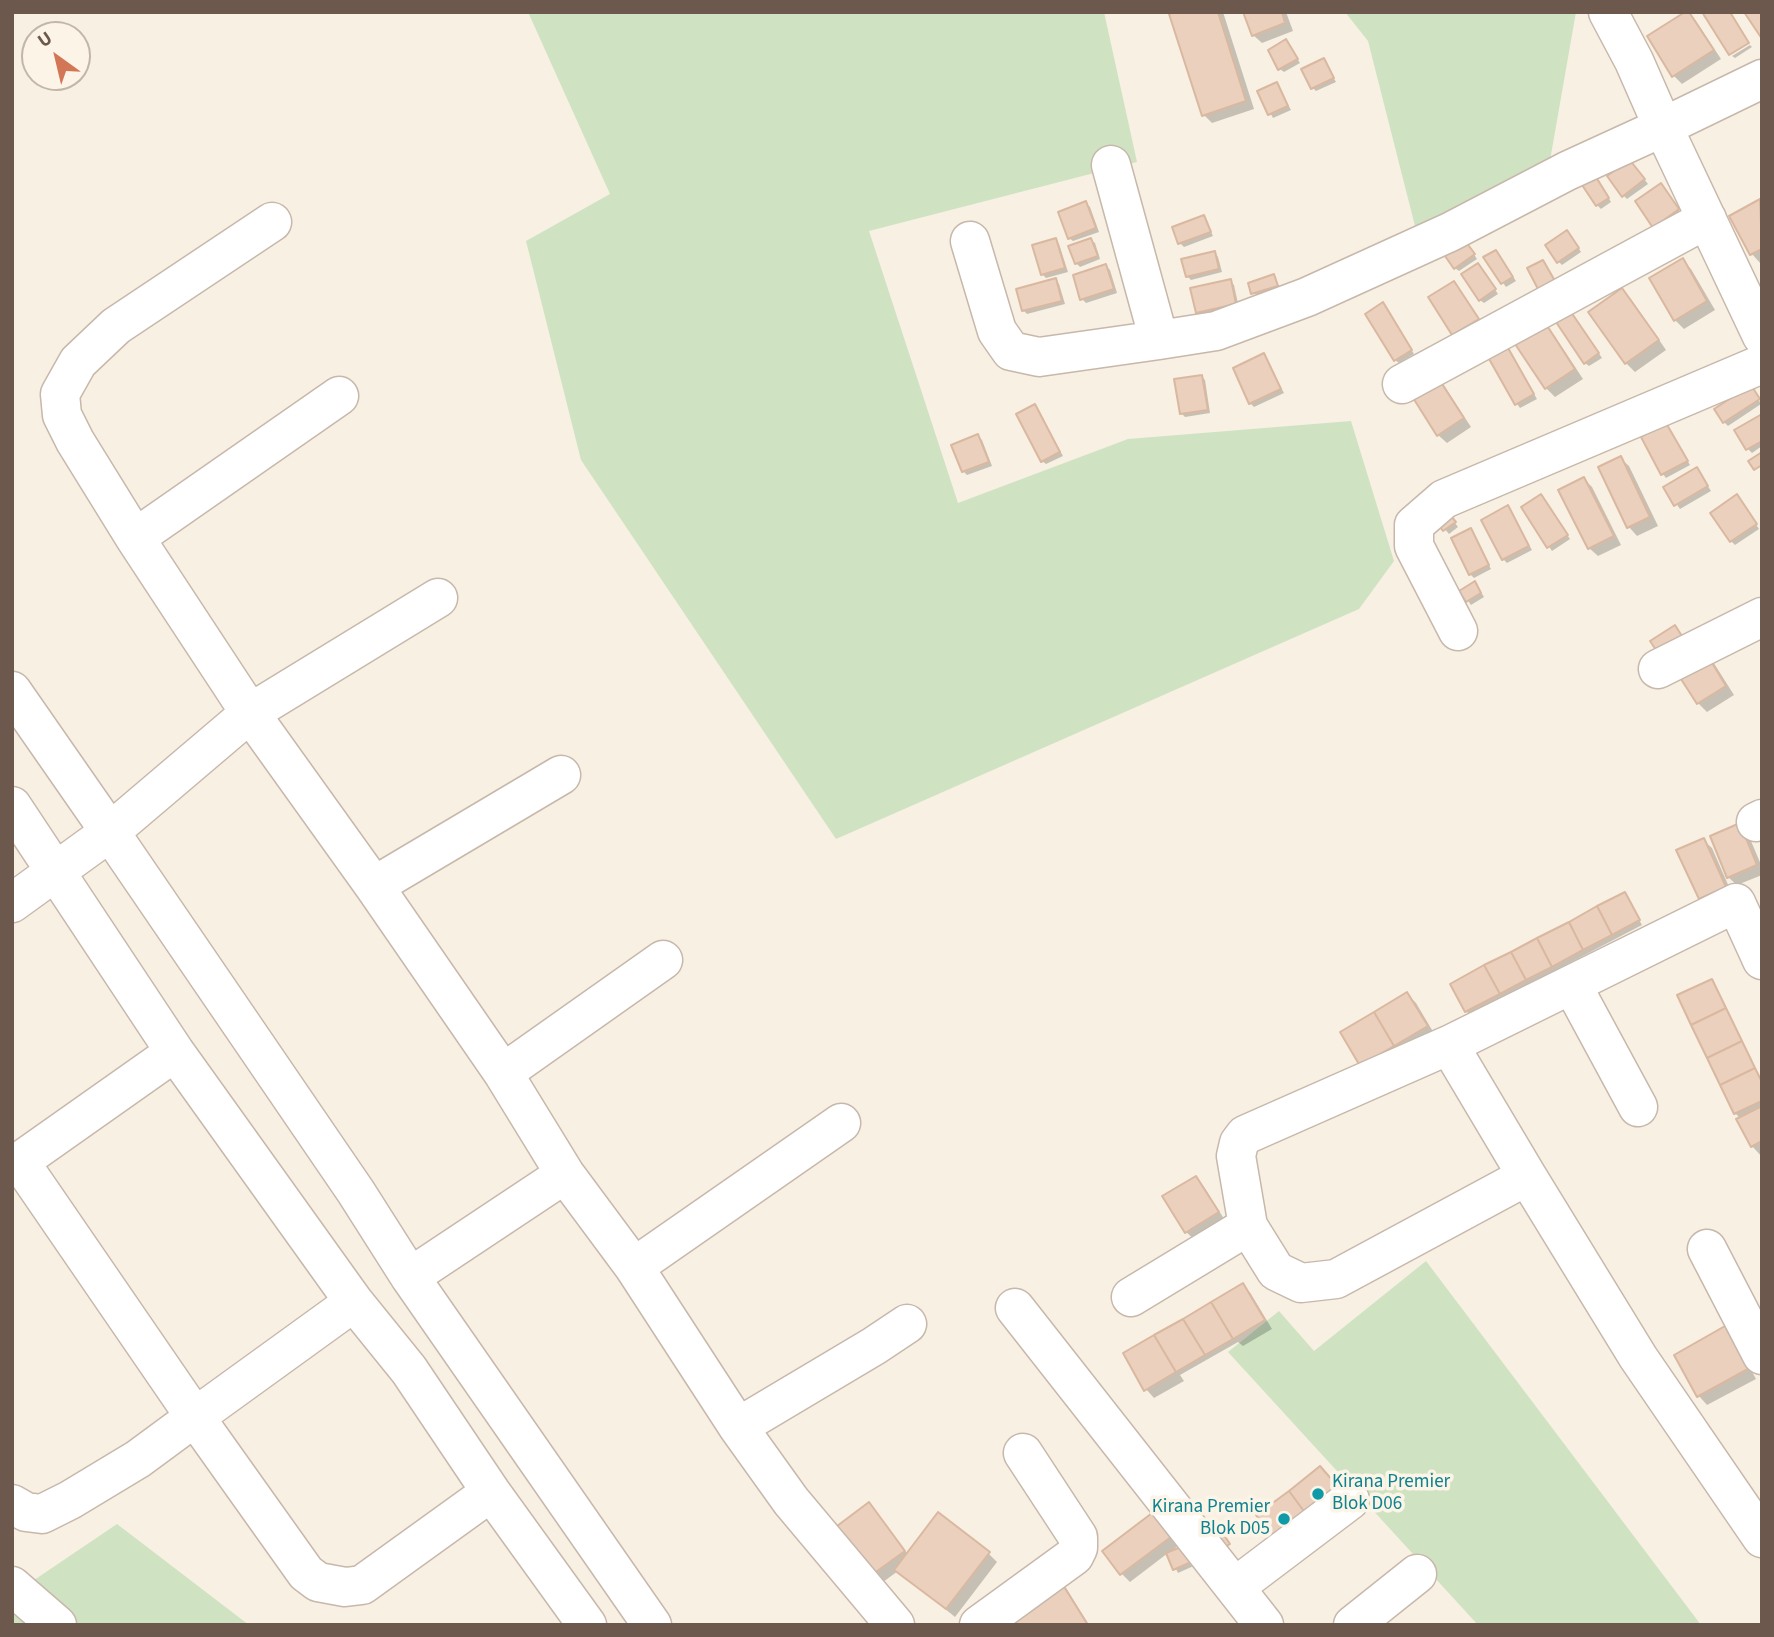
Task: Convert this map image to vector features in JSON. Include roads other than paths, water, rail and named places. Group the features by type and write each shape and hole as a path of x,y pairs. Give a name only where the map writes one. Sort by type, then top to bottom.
{"street":[{"path":"1608,12 1634,61 1762,336"},
{"path":"970,241 997,331 1011,351 1040,357 1216,331 1307,297 1451,232 1567,171 1762,79"},
{"path":"1111,165 1159,340"},
{"path":"1402,384 1707,219"},
{"path":"272,222 116,326 78,362 60,394 62,415 135,538 250,713 503,1073 565,1174 634,1267 738,1427 791,1501 893,1624"},
{"path":"1458,631 1414,545 1414,524 1444,499 1762,364"},
{"path":"135,538 339,396"},
{"path":"12,903 110,832 250,713 438,598"},
{"path":"1658,669 1762,617"},
{"path":"12,691 356,1192 410,1277 652,1625"},
{"path":"374,886 561,775"},
{"path":"12,806 175,1052 355,1302 409,1370 491,1492 587,1625"},
{"path":"1527,1176 1336,1279 1301,1283 1276,1271 1248,1226 1236,1156 1239,1143 1245,1135 1449,1045 1736,903 1762,960"},
{"path":"503,1073 663,960"},
{"path":"1572,985 1638,1107"},
{"path":"1449,1045 1638,1357 1762,1538"},
{"path":"175,1052 16,1165 306,1573 318,1583 345,1587 362,1585 491,1492"},
{"path":"634,1267 841,1123"},
{"path":"410,1277 565,1174"},
{"path":"1131,1297 1248,1226"},
{"path":"1707,1249 1762,1355"},
{"path":"12,1504 26,1512 42,1514 61,1505 138,1459 355,1302"},
{"path":"1016,1308 1264,1625"},
{"path":"738,1427 907,1324"},
{"path":"979,1625 1073,1556 1079,1548 1077,1537 1023,1453"},
{"path":"1234,1587 1350,1500"},
{"path":"1353,1625 1417,1574"},
{"path":"12,1586 57,1625"}],"place":[{"name":"Kirana Premier Blok D06","path":"1318,1494"},
{"name":"Kirana Premier Blok D05","path":"1284,1519"}]}
